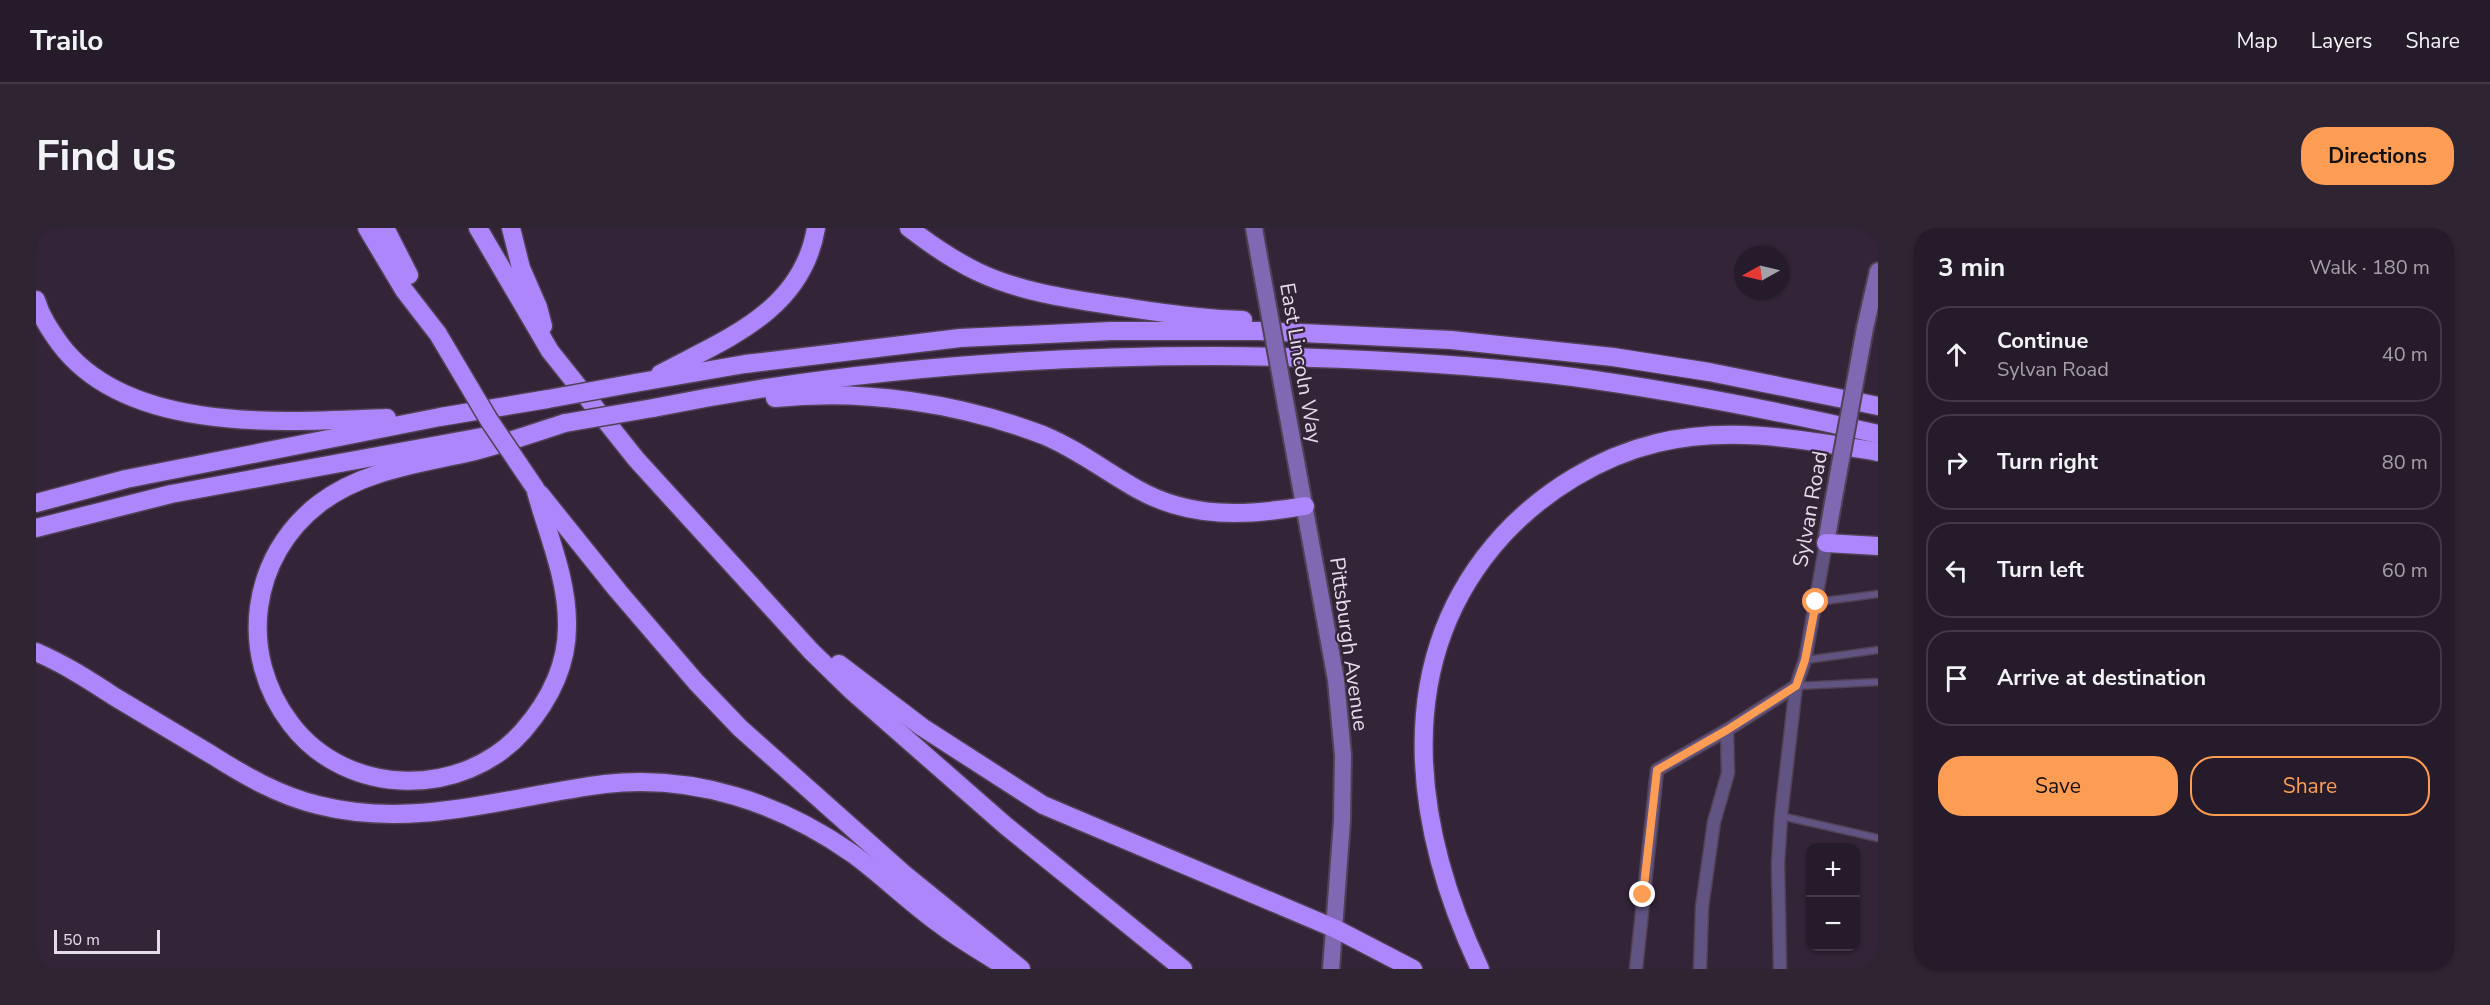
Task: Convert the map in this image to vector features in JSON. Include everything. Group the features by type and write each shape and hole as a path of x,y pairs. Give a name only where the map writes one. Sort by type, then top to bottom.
{"highway":[{"path":"367,228 404,290 438,334"},
{"path":"385,228 438,334 483,411 535,488 618,591 696,682 740,728 904,874 1021,969"},
{"path":"478,228 550,351 636,459 772,611 852,691 1029,845 1183,969"},
{"path":"511,228 521,268 538,307 550,351"},
{"path":"640,383 729,339 759,320 793,282 810,252 816,228"},
{"path":"909,228 938,249 980,273 1074,299 1149,311 1233,320 1344,322 1532,335 1613,357"},
{"path":"36,300 49,329 69,355 89,373 110,386 164,406 223,418 296,422 440,417"},
{"path":"36,503 126,479 440,417 745,364 960,338 1111,331 1258,331 1353,333 1492,343 1613,357 1709,372 1878,406"},
{"path":"36,528 171,495 356,459 684,402 849,375 1006,361 1127,356 1320,357 1448,364 1575,378 1696,396 1878,434"},
{"path":"684,402 732,404 820,395 885,399 938,406 1014,425 1068,446 1140,491 1171,504 1211,513 1235,514 1264,513 1305,506"},
{"path":"535,488 563,581 567,627 564,652 554,686 545,702 520,734 494,757 471,769 447,778 410,782 360,773 324,754 301,735 282,711 268,683 260,653 258,634 258,614 266,578 280,545 293,528 322,502 361,480 401,467 472,451 565,423"},
{"path":"1480,969 1464,934 1442,868 1426,791 1423,734 1426,696 1442,634 1471,576 1515,522 1558,487 1617,456 1658,443 1707,436 1755,435 1878,452"},
{"path":"1826,543 1878,546"},
{"path":"772,611 921,727 1043,805 1336,929 1413,969"},
{"path":"36,652 71,669 225,764 266,786 316,805 344,811 391,815 423,814 607,784 671,784 732,793 789,815 824,834 855,856 941,926 1008,969"}],"main road":[{"name":"East Lincoln Way","path":"1254,228 1305,506"},
{"name":"Sylvan Road","path":"1826,543 1865,328 1878,272"},
{"name":"Pittsburgh Avenue","path":"1305,506 1336,680 1342,755 1342,821 1336,929 1331,969"}],"street":[{"name":"Sylvan Road","path":"1780,969 1778,863 1781,816 1796,686 1805,660 1826,543"},
{"path":"1636,969 1657,770 1727,730 1796,686"},
{"path":"1700,969 1702,907 1714,822 1728,773 1727,730"}],"lane":[{"path":"1816,602 1878,594"},
{"path":"1805,660 1878,650"},
{"path":"1796,686 1878,682"},
{"path":"1781,816 1878,838"}],"route":[{"path":"1643,895 1657,770 1727,730 1796,686 1805,660 1816,602"}]}
